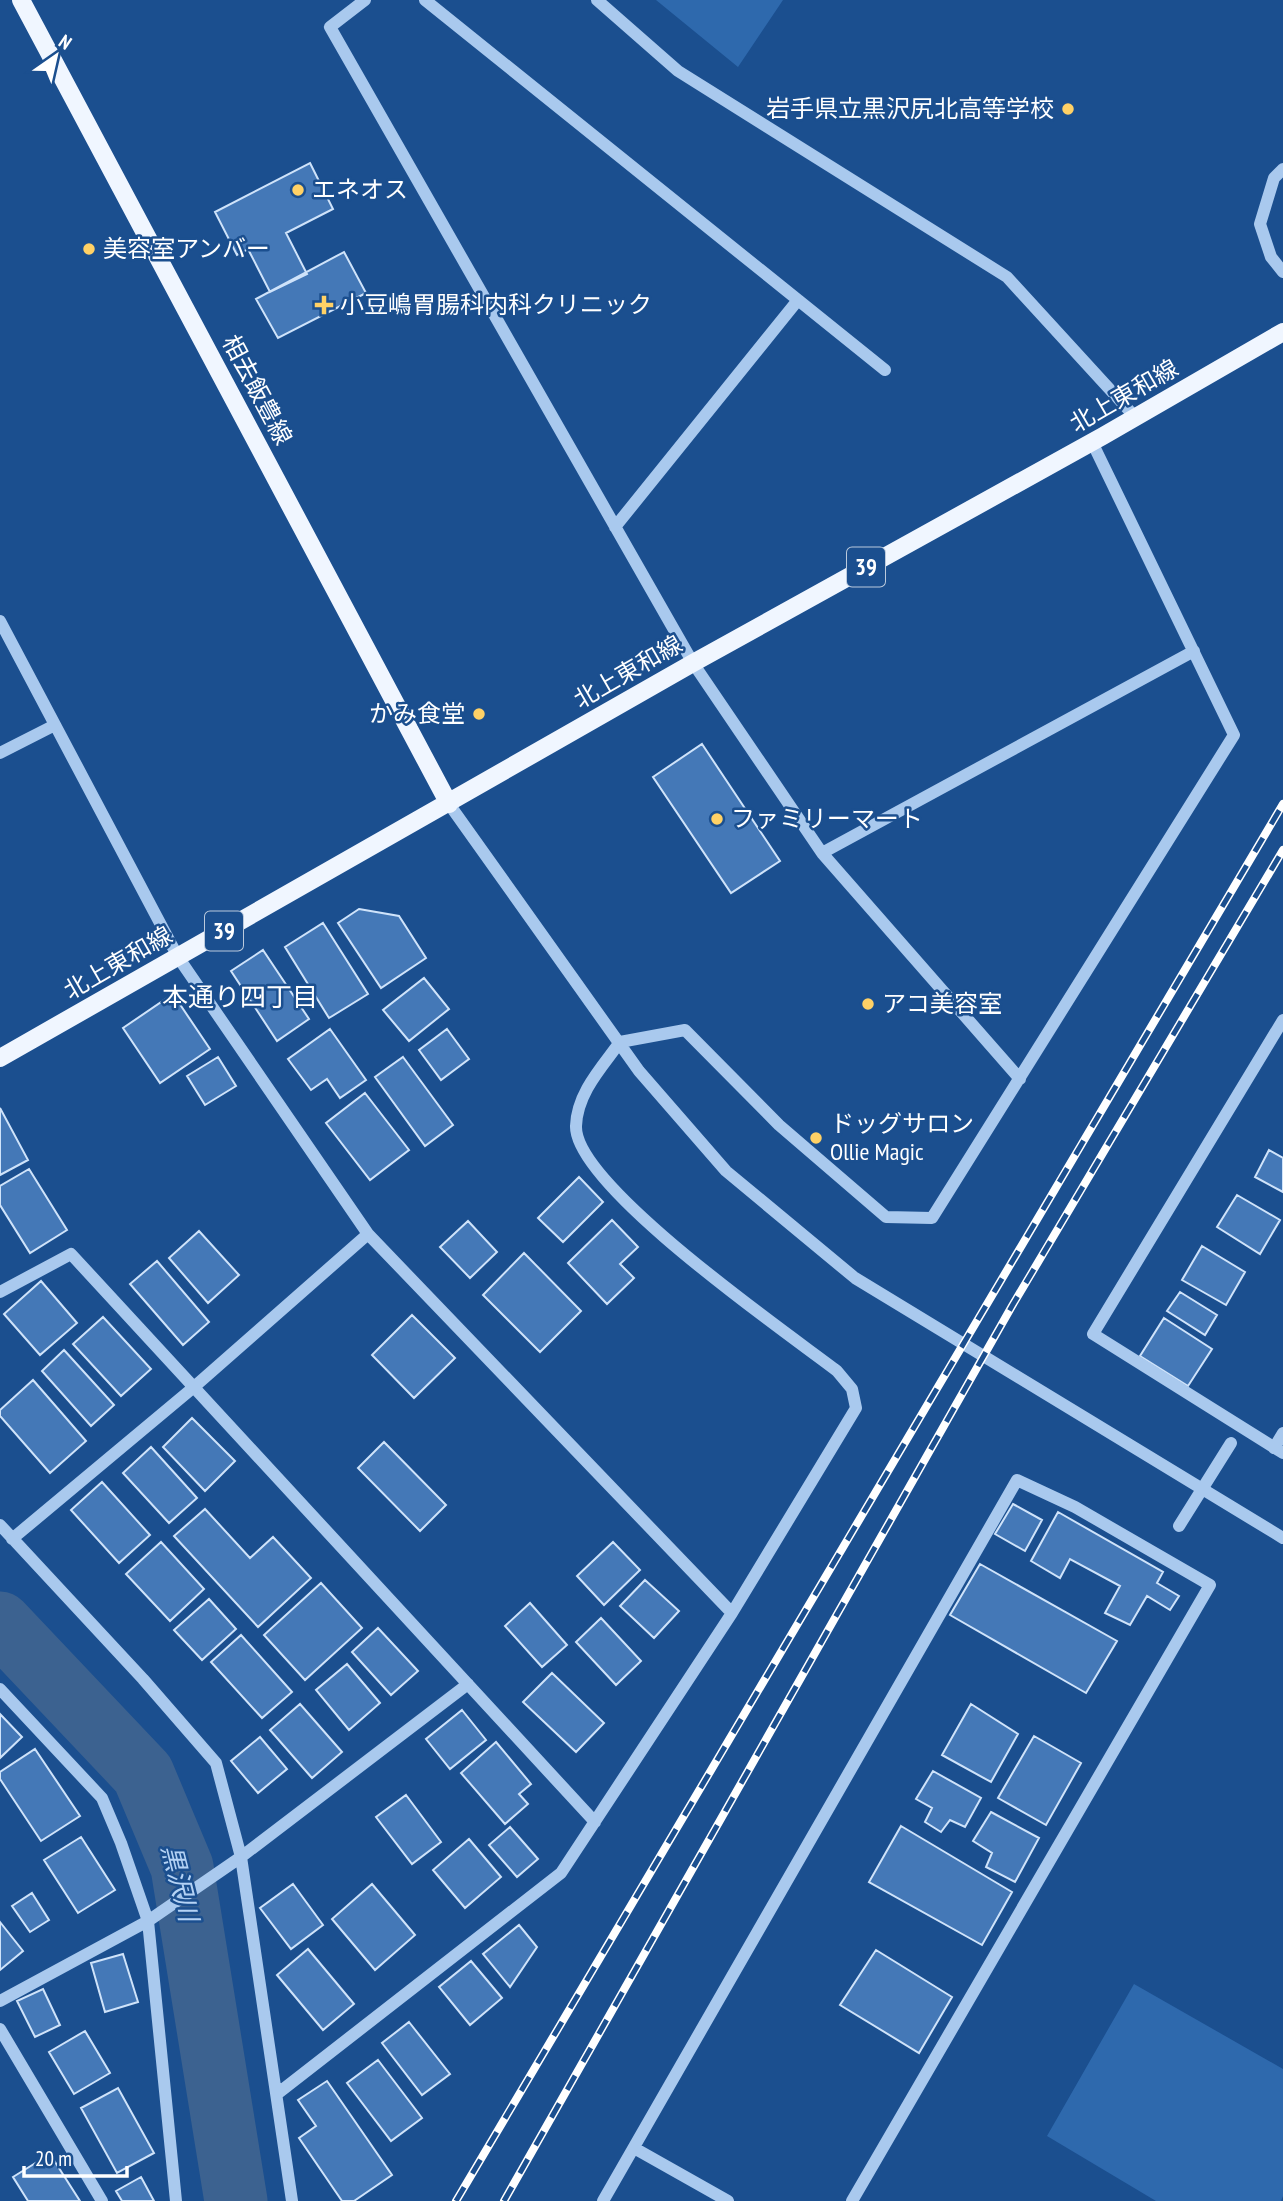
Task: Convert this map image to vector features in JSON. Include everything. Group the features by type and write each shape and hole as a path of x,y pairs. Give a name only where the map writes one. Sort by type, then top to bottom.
{"main road":[{"name":"相去飯豊線","path":"21,0 449,804"},
{"name":"北上東和線","path":"0,1058 692,663 1092,443 1283,332"}],"street":[{"path":"365,0 330,27 692,663 822,853 1020,1079"},
{"path":"425,0 885,370"},
{"path":"597,0 678,71 1007,277 1136,418"},
{"path":"1283,169 1274,178 1260,223 1271,257 1283,272"},
{"path":"615,527 798,300"},
{"path":"276,2094 561,1873 732,1613 856,1408 852,1389 837,1371 650,1226 601,1176 583,1153 576,1128 581,1098 620,1042 685,1030 779,1125 886,1217 932,1218 1234,735 1092,443"},
{"path":"0,621 178,957 368,1234 732,1613"},
{"path":"822,853 1194,651"},
{"path":"0,753 55,725"},
{"path":"449,804 639,1071 726,1171 855,1278 1283,1538"},
{"path":"1283,1020 1093,1334 1279,1450 1283,1433"},
{"path":"12,1539 194,1387 368,1234"},
{"path":"0,1292 71,1254 595,1822"},
{"path":"1179,1526 1231,1443"},
{"path":"603,2201 1017,1480 1075,1507 1210,1585 852,2201"},
{"path":"0,1525 143,1679 216,1763 242,1857 292,2201"},
{"path":"0,2001 148,1921 242,1857 468,1684"},
{"path":"0,1689 102,1798 148,1921 176,2201"},
{"path":"0,2029 102,2201"},
{"path":"634,2148 728,2201"}],"shaded area":[{"path":"656,0 783,0 738,67"},
{"path":"1134,1984 1283,2069 1281,2201 1156,2201 1047,2136"}],"building":[{"path":"310,163 333,209 286,233 307,274 270,292 248,249 237,255 215,212"},
{"path":"344,252 366,293 278,338 256,299"},
{"name":"ファミリーマート","path":"702,744 780,861 731,893 653,777"},
{"path":"359,909 399,916 426,958 381,988 338,923"},
{"path":"323,923 368,994 329,1018 285,947"},
{"path":"263,950 309,1019 277,1041 231,971"},
{"path":"424,978 449,1009 409,1041 383,1010"},
{"path":"173,994 210,1049 160,1083 123,1028"},
{"path":"330,1029 366,1080 340,1098 327,1079 311,1090 288,1059"},
{"path":"447,1029 469,1059 441,1080 419,1050"},
{"path":"218,1057 236,1086 205,1105 187,1076"},
{"path":"403,1057 453,1125 425,1146 375,1077"},
{"path":"365,1093 409,1150 370,1180 326,1123"},
{"path":"0,1108 28,1160 0,1175"},
{"path":"1269,1150 1283,1158 1283,1192 1255,1177"},
{"path":"29,1169 67,1230 30,1253 0,1205 0,1186"},
{"path":"579,1177 603,1202 563,1242 538,1218"},
{"path":"1237,1195 1280,1220 1260,1254 1217,1227"},
{"path":"612,1220 638,1247 620,1264 634,1278 607,1304 568,1263"},
{"path":"468,1221 497,1252 470,1278 440,1247"},
{"path":"199,1231 239,1275 208,1303 169,1258"},
{"path":"1202,1246 1245,1272 1226,1305 1182,1280"},
{"path":"524,1253 581,1311 540,1352 483,1295"},
{"path":"157,1261 209,1322 183,1345 130,1284"},
{"path":"41,1281 77,1323 40,1355 4,1314"},
{"path":"1180,1292 1217,1315 1205,1335 1167,1311"},
{"path":"412,1315 455,1358 414,1398 372,1355"},
{"path":"103,1317 151,1369 121,1396 73,1344"},
{"path":"1164,1318 1212,1349 1188,1386 1140,1356"},
{"path":"64,1350 114,1405 91,1426 42,1371"},
{"path":"33,1380 86,1441 50,1473 0,1416 0,1410"},
{"path":"192,1418 235,1461 205,1491 163,1447"},
{"path":"384,1442 446,1505 420,1531 358,1468"},
{"path":"151,1447 197,1498 169,1523 123,1473"},
{"path":"102,1482 150,1535 119,1563 71,1510"},
{"path":"1013,1504 1042,1520 1025,1551 995,1534"},
{"path":"205,1509 250,1558 273,1537 311,1578 258,1627 174,1536"},
{"path":"1058,1512 1163,1572 1157,1583 1179,1596 1170,1610 1147,1596 1130,1625 1105,1613 1120,1586 1070,1559 1060,1578 1031,1561"},
{"path":"161,1542 204,1589 170,1621 126,1574"},
{"path":"613,1542 640,1570 604,1605 577,1576"},
{"path":"980,1564 1117,1641 1086,1693 950,1615"},
{"path":"645,1580 679,1611 654,1638 620,1606"},
{"path":"321,1583 362,1628 305,1680 264,1635"},
{"path":"209,1599 236,1629 202,1660 174,1630"},
{"path":"530,1603 567,1645 542,1667 505,1626"},
{"path":"601,1618 641,1661 616,1685 576,1642"},
{"path":"378,1628 418,1671 391,1695 352,1652"},
{"path":"241,1635 292,1692 262,1718 211,1662"},
{"path":"347,1664 380,1703 349,1730 316,1690"},
{"path":"552,1673 604,1723 576,1752 523,1702"},
{"path":"300,1704 342,1752 312,1778 270,1730"},
{"path":"971,1704 1018,1734 991,1782 942,1755"},
{"path":"462,1710 486,1740 450,1769 426,1739"},
{"path":"0,1714 22,1737 0,1758"},
{"path":"1034,1736 1081,1763 1046,1825 998,1798"},
{"path":"260,1737 287,1769 258,1793 231,1761"},
{"path":"496,1742 531,1784 519,1794 528,1804 505,1824 461,1773"},
{"path":"35,1749 80,1816 41,1841 0,1779 0,1772"},
{"path":"933,1771 981,1798 965,1827 950,1820 941,1832 925,1822 932,1808 916,1799"},
{"path":"406,1795 441,1842 412,1864 376,1817"},
{"path":"991,1812 1039,1838 1015,1882 986,1867 992,1853 973,1841"},
{"path":"901,1826 1012,1892 982,1945 869,1882"},
{"path":"510,1827 538,1859 517,1877 489,1845"},
{"path":"81,1837 115,1890 78,1913 44,1860"},
{"path":"469,1839 501,1877 465,1908 433,1870"},
{"path":"293,1884 323,1925 291,1949 260,1908"},
{"path":"372,1884 415,1935 375,1970 332,1919"},
{"path":"32,1893 49,1920 30,1932 12,1906"},
{"path":"0,1922 23,1951 0,1970"},
{"path":"519,1925 537,1947 510,1987 483,1954"},
{"path":"308,1949 354,2004 323,2030 277,1975"},
{"path":"876,1950 952,1997 919,2053 840,2005"},
{"path":"123,1954 138,2002 105,2012 91,1963"},
{"path":"471,1961 502,1998 470,2025 439,1987"},
{"path":"43,1989 60,2025 35,2037 17,2001"},
{"path":"409,2022 450,2074 422,2095 382,2043"},
{"path":"85,2031 110,2073 74,2094 49,2052"},
{"path":"378,2060 422,2118 391,2141 347,2083"},
{"path":"327,2081 392,2175 354,2201 342,2201 299,2138 316,2126 298,2100"},
{"path":"118,2088 154,2153 117,2173 81,2108"},
{"path":"50,2154 80,2201 28,2201 13,2177"},
{"path":"141,2177 154,2201 122,2201 116,2191"}],"waterway":[{"name":"黒沢川","path":"0,1623 143,1774 182,1867 236,2201"}],"railway":[{"path":"456,2201 1283,804"},
{"path":"504,2201 1012,1306 1283,850"}],"place":[{"name":"岩手県立黒沢尻北高等学校","path":"1068,109"},
{"name":"エネオス","path":"298,190"},
{"name":"美容室アンバー","path":"89,249"},
{"name":"小豆嶋胃腸科内科クリニック","path":"324,305"},
{"name":"かみ食堂","path":"479,714"},
{"name":"ファミリーマート","path":"717,819"},
{"name":"アコ美容室","path":"868,1004"},
{"name":"ドッグサロン Ollie Magic","path":"816,1138"}],"district":[{"name":"本通り四丁目","path":"240,997"}]}
